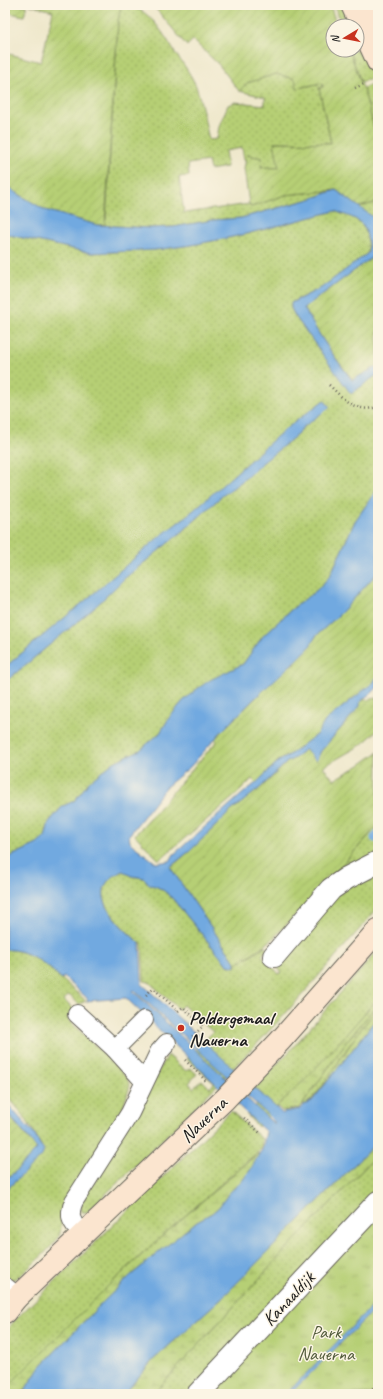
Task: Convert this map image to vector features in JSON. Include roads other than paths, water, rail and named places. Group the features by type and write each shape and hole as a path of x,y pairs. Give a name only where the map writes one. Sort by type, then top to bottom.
{"street":[{"path":"352,5 378,62"},
{"path":"356,5 378,52"},
{"path":"372,5 378,17"},
{"path":"274,956 331,889 347,878 378,862"},
{"name":"Nauerna","path":"9,1300 83,1235 246,1076 280,1041 378,930"},
{"name":"Kanaaldijk","path":"198,1394 378,1202"}],"lane":[{"path":"77,1014 115,1049 144,1081"},
{"path":"115,1049 144,1020"},
{"path":"83,1235 73,1224 71,1212 74,1201 130,1113 158,1052 167,1043"}],"water":[{"path":"5,178 7,187 45,210 97,225 150,228 173,227 213,220 241,218 310,199 336,190 373,217 378,235 378,253 304,308 326,345 352,380 378,366 378,374 351,394 295,316 291,308 291,303 321,288 368,253 368,245 363,226 360,222 351,217 335,211 242,235 192,245 155,250 91,253 5,234"},
{"path":"324,400 330,407 302,428 298,434 125,578 95,607 5,682 5,667 159,537 188,515 283,431"},
{"path":"378,488 378,572 341,613 316,636 308,649 221,732 190,767 167,786 129,835 130,842 156,863 170,861 174,854 256,783 279,761 317,734 325,721 374,682 378,676 378,687 360,702 360,706 321,751 316,761 305,749 295,758 287,762 260,788 231,811 191,850 170,867 235,962 235,967 228,965 224,961 172,898 159,888 150,885 144,878 131,876 123,871 111,879 105,887 104,897 114,917 131,936 140,943 141,983 283,1114 284,1112 301,1109 304,1105 312,1101 378,1016 378,1141 227,1293 153,1360 124,1394 24,1394 28,1385 41,1366 130,1276 197,1221 212,1213 219,1207 229,1193 242,1181 251,1169 262,1150 266,1132 126,998 86,1001 88,999 64,977 62,979 36,958 21,952 5,950 5,859 37,844 45,837 49,822 63,806 74,801 90,781 114,762 140,750 160,733 169,718 183,701 197,689 210,680 243,664 263,636 292,609 317,590 330,576 355,521","holes":["134,990 275,1123 273,1123 133,991"]},
{"path":"5,1101 34,1134 44,1151 42,1156 5,1191 5,1180 37,1149 5,1110"},
{"path":"378,1300 378,1306 290,1394 286,1394"}],"waterway":[{"path":"375,838 378,835"}],"place":[{"name":"Poldergemaal Nauerna","path":"181,1028"}],"park label":[{"name":"Park Nauerna","path":"326,1342"}]}
